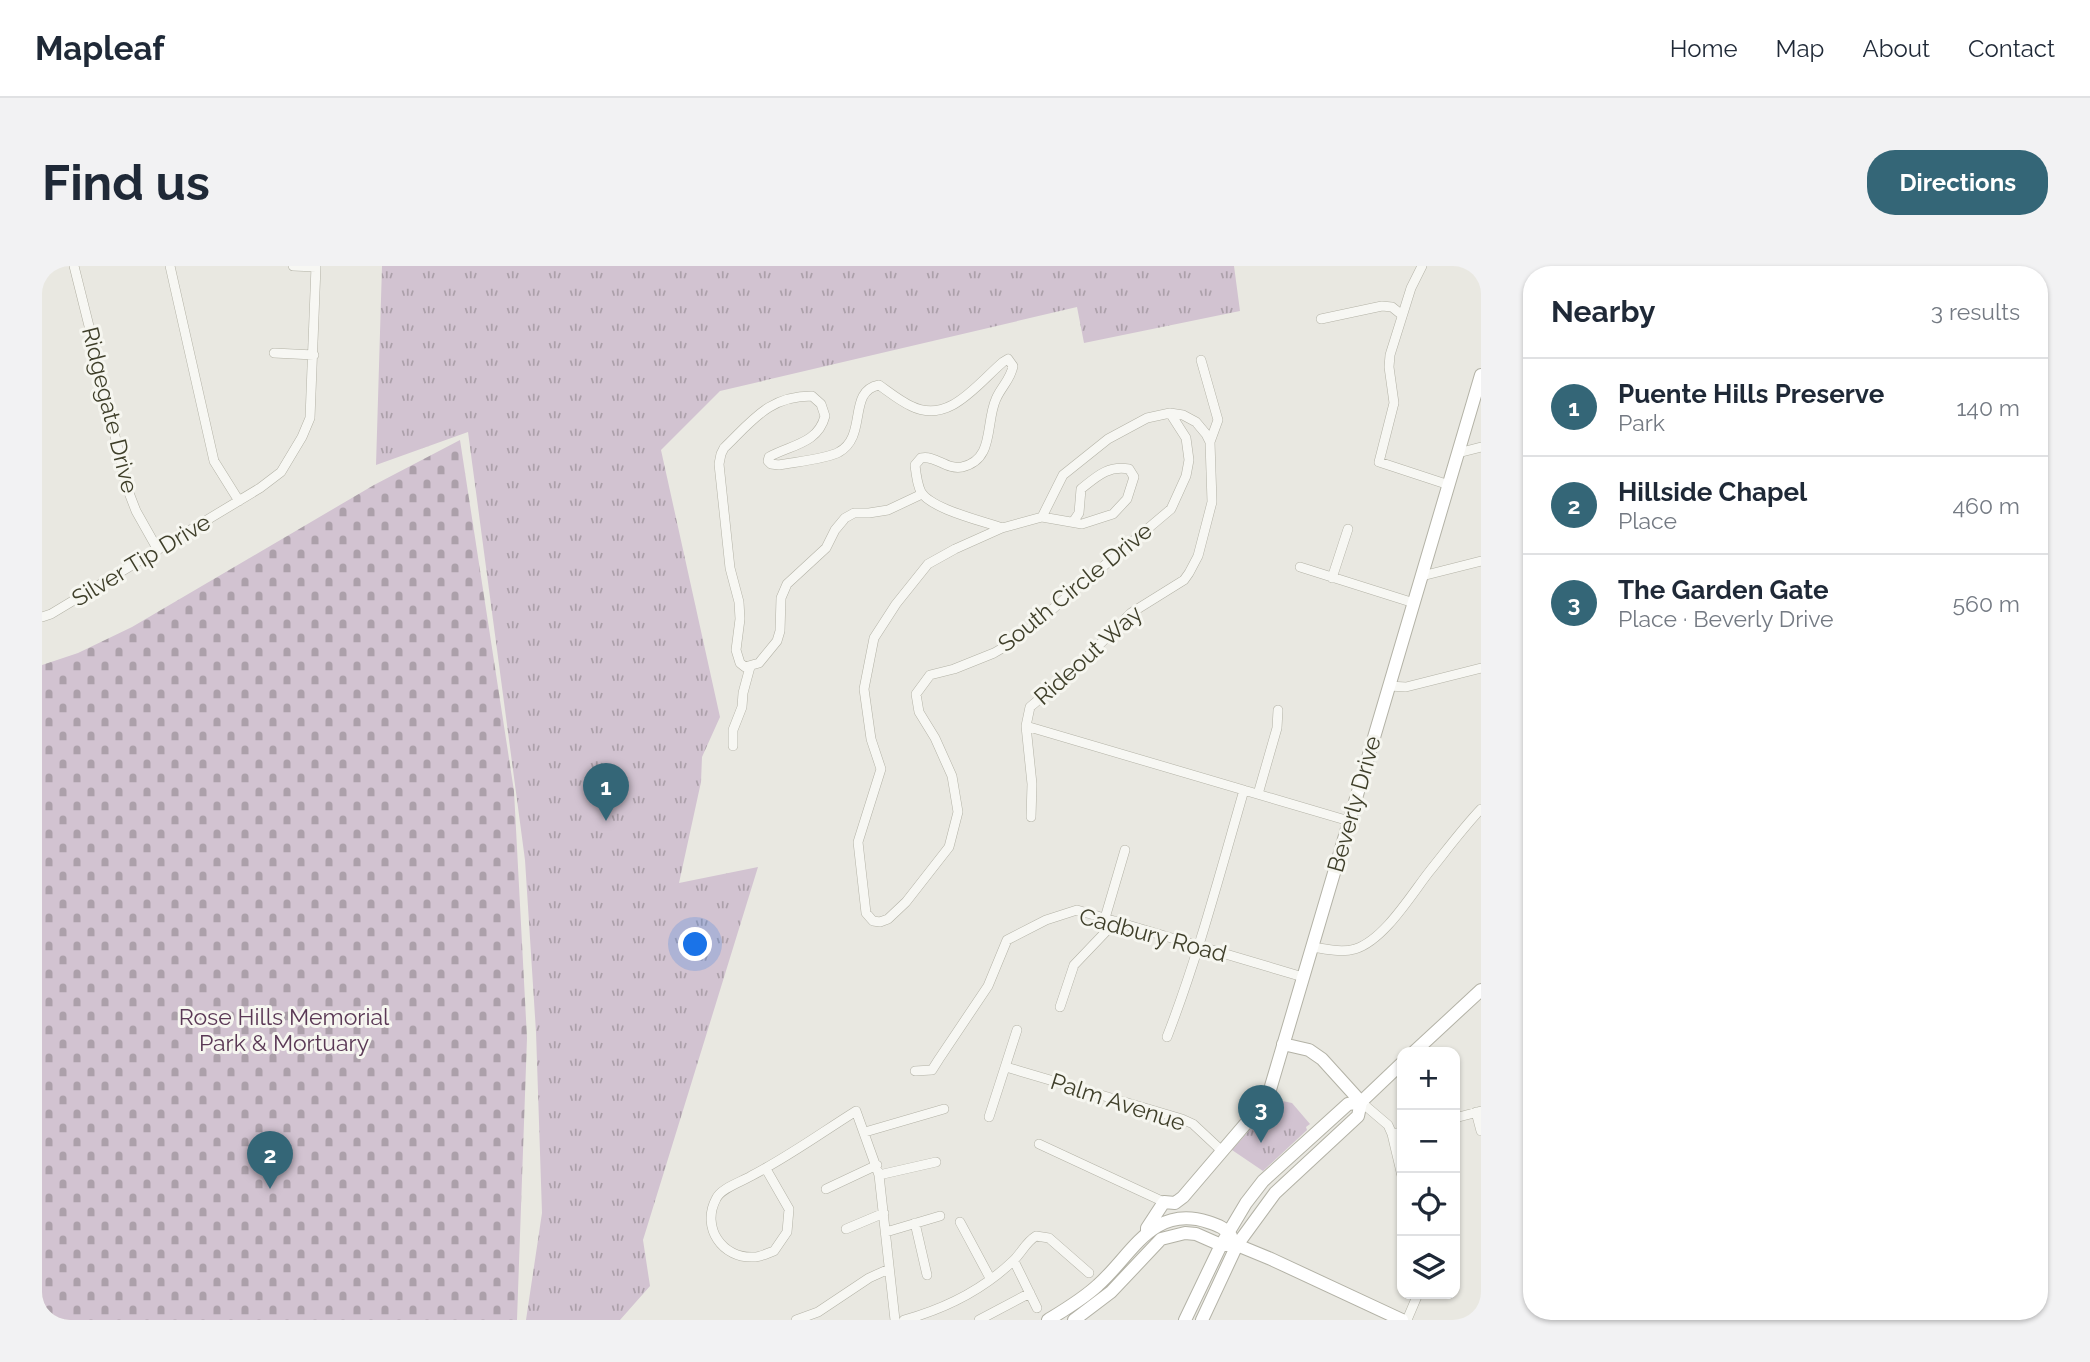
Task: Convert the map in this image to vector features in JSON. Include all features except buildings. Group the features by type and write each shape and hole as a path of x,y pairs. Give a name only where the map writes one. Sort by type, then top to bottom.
{"main road":[{"name":"Beverly Drive","path":"1147,1232 1147,1228 1223,1152 1265,1101 1481,376"},
{"path":"1419,1047 1481,990"},
{"path":"1283,1044 1309,1050 1322,1059 1361,1101"},
{"path":"1185,1320 1228,1231 1262,1181 1348,1104 1361,1101 1397,1068"},
{"path":"1202,1320 1237,1245 1275,1193 1358,1116 1361,1101"},
{"path":"1174,1201 1189,1218"},
{"path":"1074,1320 1101,1301 1147,1232 1160,1224 1189,1218 1217,1225 1228,1231 1237,1245"},
{"path":"1048,1320 1112,1282 1161,1239 1185,1233 1196,1234 1221,1245 1237,1245 1405,1320"}],"street":[{"name":"Ridgegate Drive","path":"74,266 126,485 136,511 158,550"},
{"path":"170,266 214,461 239,501"},
{"path":"293,266 316,267"},
{"path":"1422,266 1411,288 1389,361 1394,403 1379,462 1449,485"},
{"name":"Silver Tip Drive","path":"42,617 239,501 281,472 310,418 316,267"},
{"path":"1321,319 1382,306 1392,307 1402,315"},
{"path":"274,353 314,355"},
{"path":"922,494 888,510 854,513 845,518 826,548 787,584 781,598 777,641 759,663 745,667 740,663 736,650 739,602 730,568 719,464 724,448 763,409 794,396 812,396 821,404 825,416 818,432 808,441 769,457 771,464 837,454 848,446 853,438 859,405 864,391 870,387 878,385 913,408 937,412 957,405 1008,359 1013,366 1012,373 994,403 985,449 980,458 959,468 947,466 929,457 920,458 915,465 922,494 946,509 1002,528 1042,517 1082,524 1113,514 1127,499 1134,477 1129,469 1119,467 1103,471 1081,489 1079,513 1073,522"},
{"name":"Rideout Way","path":"1201,360 1218,420 1210,442 1212,502 1198,556 1187,577 1131,613 1075,669 1034,703 1028,713 1026,726 1349,821"},
{"path":"1042,517 1063,475 1108,439 1147,418 1170,413 1190,417 1202,428 1210,442"},
{"name":"South Circle Drive","path":"1002,528 928,564 896,604 874,638 864,689 871,739 881,769 858,842 866,913 873,921 888,919 906,902 949,847 958,812 952,776 936,738 919,712 916,694 930,675 954,669 994,653 1016,640 1171,509 1186,476 1189,460 1185,438 1170,413"},
{"path":"1458,453 1481,447"},
{"path":"1332,578 1348,529"},
{"path":"1422,576 1481,561"},
{"path":"1300,568 1414,603"},
{"path":"733,747 733,730 742,707 750,667"},
{"path":"1389,686 1406,687 1481,668"},
{"path":"1258,794 1277,728 1278,710"},
{"path":"1026,726 1032,783 1031,817"},
{"path":"1167,1037 1199,946 1244,790"},
{"path":"1312,947 1353,950 1373,939 1481,809"},
{"path":"1105,918 1125,850"},
{"name":"Cadbury Road","path":"915,1071 932,1070 988,986 1007,940 1046,920 1077,910 1303,977"},
{"path":"1060,1007 1074,965 1115,922"},
{"path":"989,1117 1017,1030"},
{"name":"Palm Avenue","path":"1006,1067 1182,1119 1193,1124 1223,1152"},
{"path":"1361,1101 1388,1125 1401,1173"},
{"path":"865,1132 944,1109"},
{"path":"766,1169 789,1209 787,1231 774,1251 755,1257 738,1255 712,1233 710,1213 717,1195 766,1169 856,1111 878,1170 894,1320"},
{"path":"1460,1117 1479,1112 1481,1131"},
{"path":"1392,1134 1397,1133"},
{"path":"1039,1144 1174,1201"},
{"path":"826,1189 878,1170 936,1162"},
{"path":"846,1229 884,1213"},
{"path":"886,1232 940,1216"},
{"path":"960,1222 990,1278"},
{"path":"915,1223 928,1275"},
{"path":"904,1320 929,1317 956,1301 1014,1261 1036,1236 1049,1238 1089,1273"},
{"path":"1014,1261 1038,1308"},
{"path":"796,1320 818,1312 869,1278 889,1269"},
{"path":"979,1320 1030,1293"},
{"path":"1405,1320 1416,1299"}],"green space":[{"path":"382,266 1234,266 1240,311 1084,343 1077,307 720,391 661,450 720,717 702,757 701,782 679,883 758,867 643,1240 650,1286 620,1320 526,1320 542,1213 536,1032 525,860 468,432 376,465"},
{"name":"Rose Hills Memorial Park & Mortuary","path":"460,440 514,791 527,1038 517,1320 42,1320 42,665 78,653 132,627 374,485"},
{"path":"1273,1099 1292,1103 1310,1124 1306,1127 1307,1130 1263,1171 1232,1150 1271,1106"}],"place":[{"name":"Puente Hills Preserve","path":"606,821"},
{"name":"The Garden Gate","path":"1261,1143"},
{"name":"Hillside Chapel","path":"270,1189"}]}
